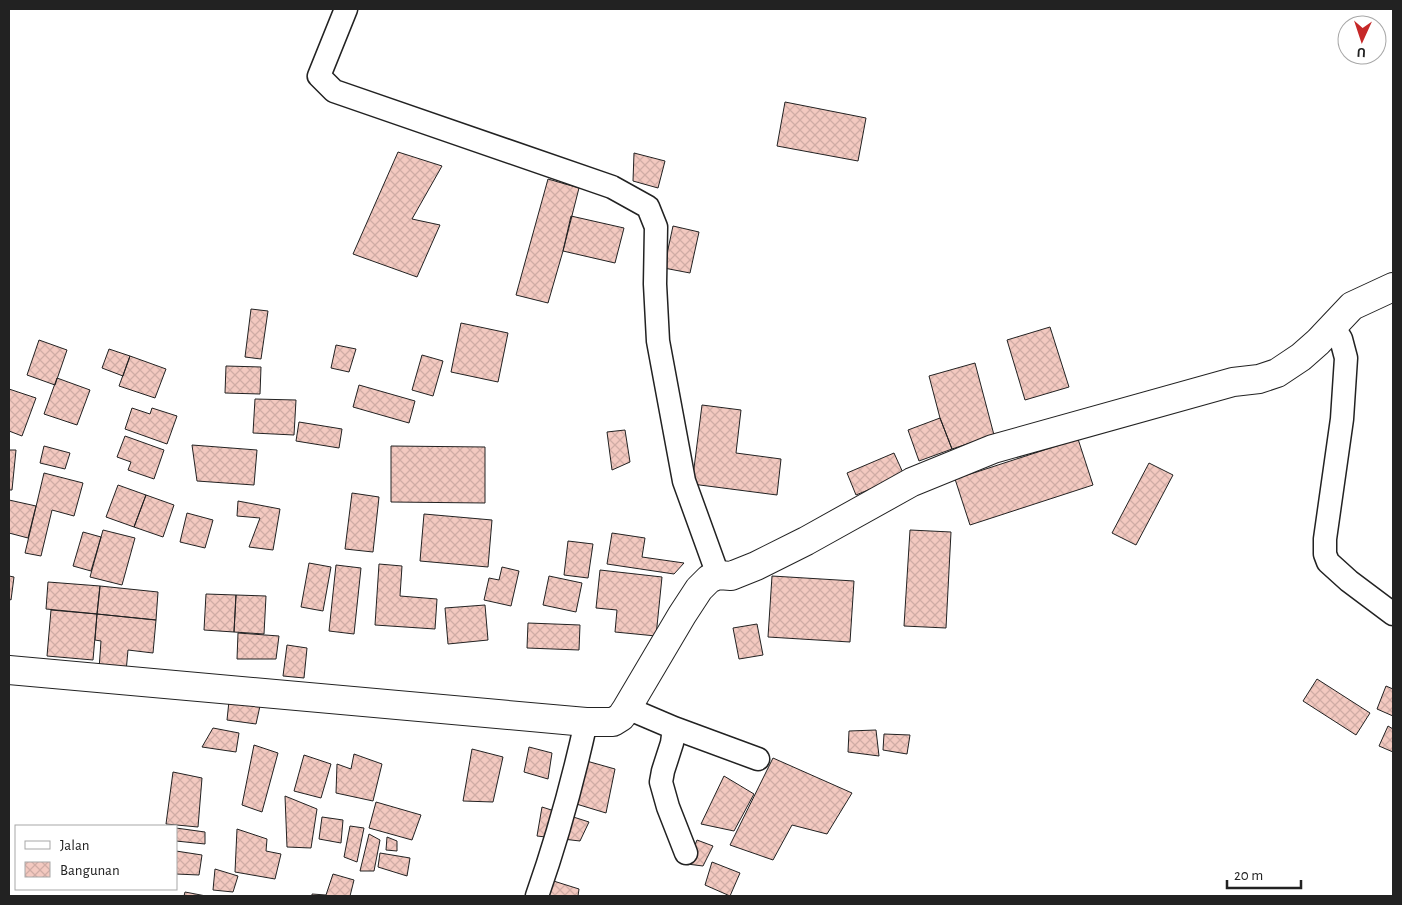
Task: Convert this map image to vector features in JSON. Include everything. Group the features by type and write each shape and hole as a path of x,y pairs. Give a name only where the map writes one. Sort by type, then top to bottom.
{"street":[{"path":"346,9 318,76 334,91 612,187 648,207 656,226 654,284 658,341 684,481 718,575"},
{"path":"9,670 586,722 613,722 621,717 695,595 709,579 718,575 731,576 756,566 806,541 912,482 993,449 1233,382 1260,379 1277,373 1300,357 1352,306 1393,287"},
{"path":"1333,326 1341,340 1346,358 1342,419 1325,539 1325,554 1328,562 1349,581 1393,614"},
{"path":"627,708 674,728 758,758"},
{"path":"537,896 557,840 586,722"},
{"path":"674,728 672,743 661,782 668,807 686,853"}],"building":[{"path":"785,102 866,118 858,161 777,146"},
{"path":"398,152 442,166 412,219 440,225 417,277 353,254"},
{"path":"634,153 665,161 658,188 633,181"},
{"path":"548,179 579,188 548,303 516,295"},
{"path":"571,216 624,228 615,263 563,251"},
{"path":"673,226 699,232 690,273 664,268"},
{"path":"251,309 268,311 261,359 245,357"},
{"path":"461,323 508,333 498,382 451,372"},
{"path":"1050,327 1069,387 1025,400 1007,340"},
{"path":"39,340 67,350 55,385 27,375"},
{"path":"336,345 356,349 349,372 331,368"},
{"path":"109,349 130,356 123,376 102,368"},
{"path":"422,355 443,361 433,396 412,390"},
{"path":"130,356 166,369 155,398 119,386"},
{"path":"975,363 994,435 952,449 940,418 929,376"},
{"path":"226,366 261,367 260,394 225,393"},
{"path":"57,378 90,390 77,425 44,414"},
{"path":"359,385 415,401 409,423 353,407"},
{"path":"9,389 36,398 22,436 9,431"},
{"path":"255,399 296,400 294,435 253,433"},
{"path":"702,405 741,410 736,453 781,459 777,495 692,484"},
{"path":"132,408 150,414 152,408 177,416 167,444 125,429"},
{"path":"940,418 952,449 919,461 908,430"},
{"path":"299,422 342,429 339,448 296,441"},
{"path":"625,430 630,462 612,470 607,432"},
{"path":"125,436 164,450 154,479 128,470 131,462 117,457"},
{"path":"1078,439 1093,485 970,525 955,479"},
{"path":"192,445 257,450 254,485 197,481"},
{"path":"44,446 70,453 65,469 40,463"},
{"path":"391,446 485,447 485,503 391,502"},
{"path":"9,450 16,450 12,490 9,490"},
{"path":"894,453 904,475 856,495 847,473"},
{"path":"1149,463 1173,475 1136,545 1112,533"},
{"path":"44,473 83,483 74,516 52,510 41,556 25,553"},
{"path":"118,485 146,495 134,527 106,517"},
{"path":"352,493 379,497 373,552 345,549"},
{"path":"146,495 174,505 163,537 134,527"},
{"path":"9,500 36,506 28,538 9,533"},
{"path":"238,501 280,509 273,550 249,547 260,518 237,516"},
{"path":"187,513 213,520 205,548 180,542"},
{"path":"424,514 492,520 488,567 420,561"},
{"path":"103,530 135,538 122,585 90,577"},
{"path":"910,530 951,532 946,628 904,626"},
{"path":"83,532 101,537 91,571 73,566"},
{"path":"612,533 645,538 642,557 684,563 674,574 607,564"},
{"path":"568,541 593,544 588,578 564,575"},
{"path":"309,563 331,567 323,611 301,607"},
{"path":"379,564 402,566 400,596 437,599 435,629 375,625"},
{"path":"336,565 361,568 354,634 329,631"},
{"path":"502,567 519,571 511,606 484,600 489,578 499,580"},
{"path":"600,570 662,577 656,636 615,632 617,610 596,608"},
{"path":"9,576 14,577 11,600 9,599"},
{"path":"549,576 582,583 576,612 543,605"},
{"path":"772,576 854,581 850,642 768,637"},
{"path":"48,582 100,586 97,614 46,609"},
{"path":"100,586 158,592 156,620 97,614"},
{"path":"206,594 236,595 234,632 204,630"},
{"path":"236,595 266,596 264,634 234,632"},
{"path":"485,605 488,640 448,644 445,608"},
{"path":"51,610 97,614 93,660 47,656"},
{"path":"97,614 156,620 153,653 128,650 126,672 99,669 101,641 95,640"},
{"path":"528,623 580,625 579,650 527,648"},
{"path":"757,624 763,655 739,659 733,628"},
{"path":"238,633 279,636 276,659 237,659"},
{"path":"287,645 307,648 304,678 283,676"},
{"path":"1317,679 1370,713 1356,735 1303,701"},
{"path":"1386,686 1393,689 1393,716 1377,709"},
{"path":"229,701 260,706 256,724 227,720"},
{"path":"1388,726 1393,729 1393,752 1379,746"},
{"path":"213,728 239,733 236,752 202,747"},
{"path":"876,730 879,756 848,752 849,731"},
{"path":"884,734 910,735 907,754 883,750"},
{"path":"254,745 278,753 262,812 242,805"},
{"path":"529,747 552,753 548,779 524,772"},
{"path":"472,749 503,757 493,802 463,801"},
{"path":"354,754 382,764 373,801 336,793 337,764 351,769"},
{"path":"304,755 331,764 321,798 294,791"},
{"path":"773,758 852,793 827,834 792,825 773,860 730,845"},
{"path":"583,760 615,769 606,813 573,803"},
{"path":"173,772 202,778 198,827 166,824"},
{"path":"724,776 754,794 734,831 701,824"},
{"path":"285,796 317,809 311,848 287,847"},
{"path":"376,802 421,815 412,840 369,828"},
{"path":"542,807 589,822 580,841 537,836"},
{"path":"322,817 343,820 341,843 319,839"},
{"path":"350,826 364,828 357,862 344,857"},
{"path":"178,828 205,832 205,844 178,841"},
{"path":"237,829 267,839 266,851 281,854 275,879 235,872"},
{"path":"369,834 380,840 374,871 360,871"},
{"path":"387,837 397,841 397,851 386,850"},
{"path":"697,840 713,846 703,866 687,864"},
{"path":"178,851 202,855 199,875 178,874"},
{"path":"380,853 410,858 407,876 378,867"},
{"path":"712,862 740,873 730,896 705,885"},
{"path":"215,869 238,876 233,892 213,890"},
{"path":"333,874 354,880 350,896 312,896 312,894 326,895"},
{"path":"544,878 579,889 578,896 543,896"},
{"path":"185,892 206,896 184,896"}]}
